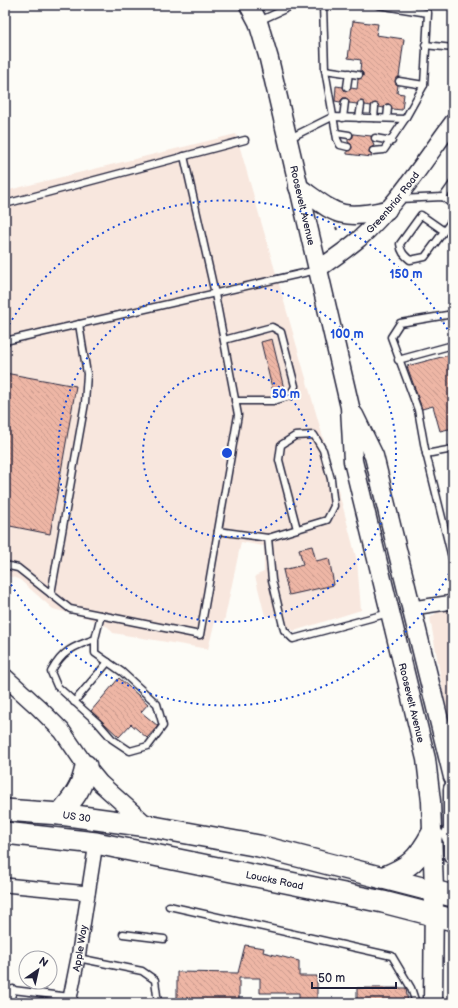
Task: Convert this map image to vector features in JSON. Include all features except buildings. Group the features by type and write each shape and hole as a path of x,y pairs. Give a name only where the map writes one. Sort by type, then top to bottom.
{"highway":[{"path":"60,814 77,795 84,779 86,766"},
{"name":"US 30","path":"5,810 60,814 148,826 259,846 443,894"},
{"path":"5,833 96,843"},
{"path":"382,878 401,871 411,864 423,850 446,835"},
{"name":"Loucks Road","path":"96,843 383,902 443,917"}],"main road":[{"name":"Roosevelt Avenue","path":"249,5 258,22 269,59 350,407 353,461 426,759 430,787 453,855"},
{"path":"298,187 340,214 360,215 391,205"},
{"name":"Roosevelt Avenue","path":"350,407 374,456 413,608 453,777"},
{"path":"358,482 373,504 397,596 405,608 413,608"},
{"name":"Roosevelt Avenue","path":"433,1003 443,917 446,835 453,789"}],"street":[{"name":"Greenbriar Road","path":"317,270 358,239 391,205 453,122"},
{"path":"413,608 453,602"},
{"path":"5,677 62,731 86,766 100,783 148,826"},
{"name":"Apple Way","path":"70,1000 96,843"},
{"path":"5,886 88,893"}],"lane":[{"path":"258,22 294,5"},
{"path":"323,5 325,70 332,118 340,145 348,147"},
{"path":"373,151 384,150 392,141 406,119 424,85 425,44 428,13 378,5"},
{"path":"425,44 453,48"},
{"path":"325,70 359,75"},
{"path":"347,87 349,74"},
{"path":"399,82 424,85"},
{"path":"343,118 345,102"},
{"path":"359,118 361,105"},
{"path":"374,118 375,107"},
{"path":"387,118 388,108"},
{"path":"287,140 332,118 406,119"},
{"path":"336,133 349,135"},
{"path":"375,138 392,141"},
{"path":"5,204 245,140"},
{"path":"5,565 18,568 70,609 200,635 238,415 215,294 184,156"},
{"path":"391,205 443,197 453,183"},
{"path":"443,197 453,205"},
{"path":"444,231 421,215 400,244 401,250 410,260 425,257 453,219"},
{"path":"5,341 317,270"},
{"path":"453,314 400,323 391,337 398,360 418,410 426,454 453,561"},
{"path":"51,594 85,404 87,374 79,324"},
{"path":"224,340 272,327 281,332 295,386 290,396 273,401 235,401"},
{"path":"398,360 453,345"},
{"path":"218,531 268,538 327,520 334,506 331,479 323,450 314,436 295,436 281,444 278,460 297,529"},
{"path":"426,454 453,449"},
{"path":"268,538 272,580 284,630 293,639 390,613"},
{"path":"95,639 75,646 58,658 51,672 57,686 98,723 112,739 130,751 148,746 164,726 158,704 122,672 95,653 95,639 101,615"},
{"path":"74,702 108,662"},
{"path":"169,906 392,956 411,988 416,1003"},
{"path":"123,934 164,939"},
{"path":"78,958 142,971 155,980 158,1003"},
{"path":"5,989 13,989 70,1000"},
{"path":"10,1003 13,989"}],"shaded area":[{"path":"236,134 344,511 357,561 361,610 294,631 275,617 265,616 255,576 264,572 264,546 241,542 224,622 215,621 208,649 113,633 108,627 88,618 53,609 19,579 5,575 5,191"},
{"path":"442,608 453,608 453,747 430,618"}]}
